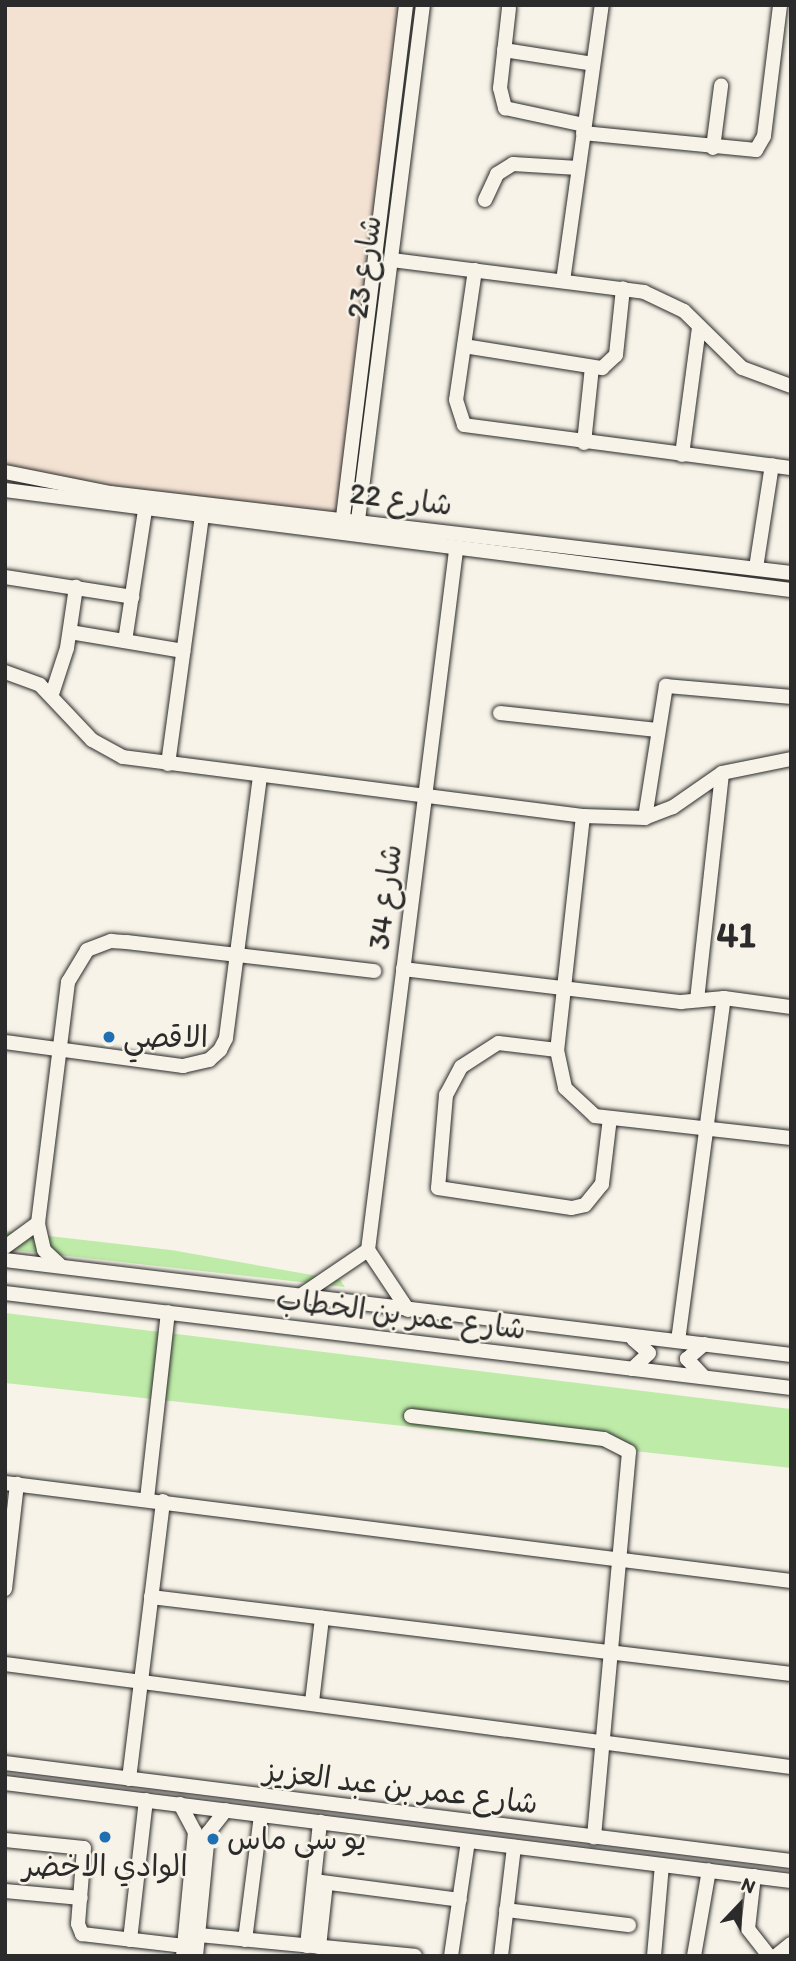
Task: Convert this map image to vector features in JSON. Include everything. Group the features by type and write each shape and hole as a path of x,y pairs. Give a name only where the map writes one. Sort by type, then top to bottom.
{"street":[{"name":"شارع 23","path":"341,534 406,5"},
{"name":"شارع 23","path":"356,536 423,5"},
{"path":"563,281 602,5"},
{"path":"509,8 500,99 505,108 584,129 749,152 762,144 780,5"},
{"path":"504,50 593,64"},
{"path":"713,148 720,86"},
{"path":"485,200 498,174 513,164 578,168"},
{"path":"392,260 623,288 665,300 699,327 742,368 791,386"},
{"path":"475,270 456,409 464,425 584,443 791,468"},
{"path":"464,346 602,368 616,355 623,288"},
{"path":"682,455 699,327"},
{"path":"584,443 592,367"},
{"path":"756,568 772,466"},
{"name":"شارع 22","path":"5,472 62,487 341,534 791,590"},
{"name":"شارع 22","path":"5,490 145,511 203,510 358,520 791,573"},
{"path":"168,764 203,510"},
{"path":"125,641 145,511"},
{"name":"شارع 34","path":"368,1251 456,550"},
{"path":"5,577 132,597"},
{"path":"52,694 70,632 76,587"},
{"path":"70,632 183,651"},
{"path":"5,672 27,678 52,694 101,748 168,764 583,816 645,818 673,807 722,773 791,759"},
{"path":"645,818 662,692 672,683 791,697"},
{"path":"500,713 657,730"},
{"path":"697,1000 722,773"},
{"path":"5,1042 183,1066 209,1060 226,1038 260,776"},
{"path":"583,816 557,1051 560,1076 572,1099 595,1116 791,1138"},
{"path":"61,1266 40,1242 38,1223 59,1049 72,970 99,944 237,955 374,971"},
{"path":"403,969 564,989 697,1000 724,998 791,1007"},
{"path":"678,1341 724,998"},
{"path":"557,1051 498,1044 461,1067 446,1095 438,1188 572,1208 585,1205 601,1184 610,1118"},
{"path":"5,1247 38,1223"},
{"path":"300,1296 368,1251 408,1310"},
{"name":"شارع عمر بن الخطاب","path":"5,1260 791,1355"},
{"name":"شارع عمر بن الخطاب","path":"5,1293 791,1388"},
{"path":"148,1499 168,1312"},
{"path":"626,1335 649,1351 643,1364 632,1369"},
{"path":"704,1344 687,1359 704,1377"},
{"path":"411,1416 595,1438 624,1447 631,1462 594,1838"},
{"path":"5,1589 11,1484 791,1581"},
{"path":"129,1779 163,1501"},
{"path":"151,1597 791,1674"},
{"path":"312,1702 322,1618"},
{"path":"5,1664 140,1679 791,1766"},
{"name":"شارع عمر بن عبد العزيز","path":"5,1763 402,1815 789,1861"},
{"name":"شارع عمر بن عبد العزيز","path":"5,1783 789,1881"},
{"path":"130,1940 146,1800"},
{"path":"180,1804 202,1833 197,1956"},
{"path":"5,1840 84,1848 82,1934 183,1951 202,1833 226,1810"},
{"path":"246,1940 261,1815"},
{"path":"400,1832 402,1815"},
{"path":"313,1946 320,1882 320,1822"},
{"path":"452,1956 468,1841"},
{"path":"501,1956 514,1847"},
{"path":"789,1861 789,1881"},
{"path":"654,1956 662,1865"},
{"path":"694,1956 709,1870"},
{"path":"754,1876 748,1929 769,1956"},
{"path":"320,1882 460,1900"},
{"path":"5,1891 81,1898"},
{"path":"506,1910 629,1925"},
{"path":"198,1935 415,1956"},
{"path":"776,1956 791,1944"}],"shaded area":[{"path":"5,5 414,5 349,527 5,486"}],"green space":[{"path":"5,1231 171,1250 340,1280 345,1287 5,1249"},
{"path":"5,1313 791,1409 791,1468 5,1383"}],"place":[{"name":"الاقصي","path":"109,1037"},
{"name":"الوادي الاخضر","path":"105,1837"},
{"name":"يو سى ماس","path":"213,1839"}],"district":[{"name":"41","path":"736,934"}]}
